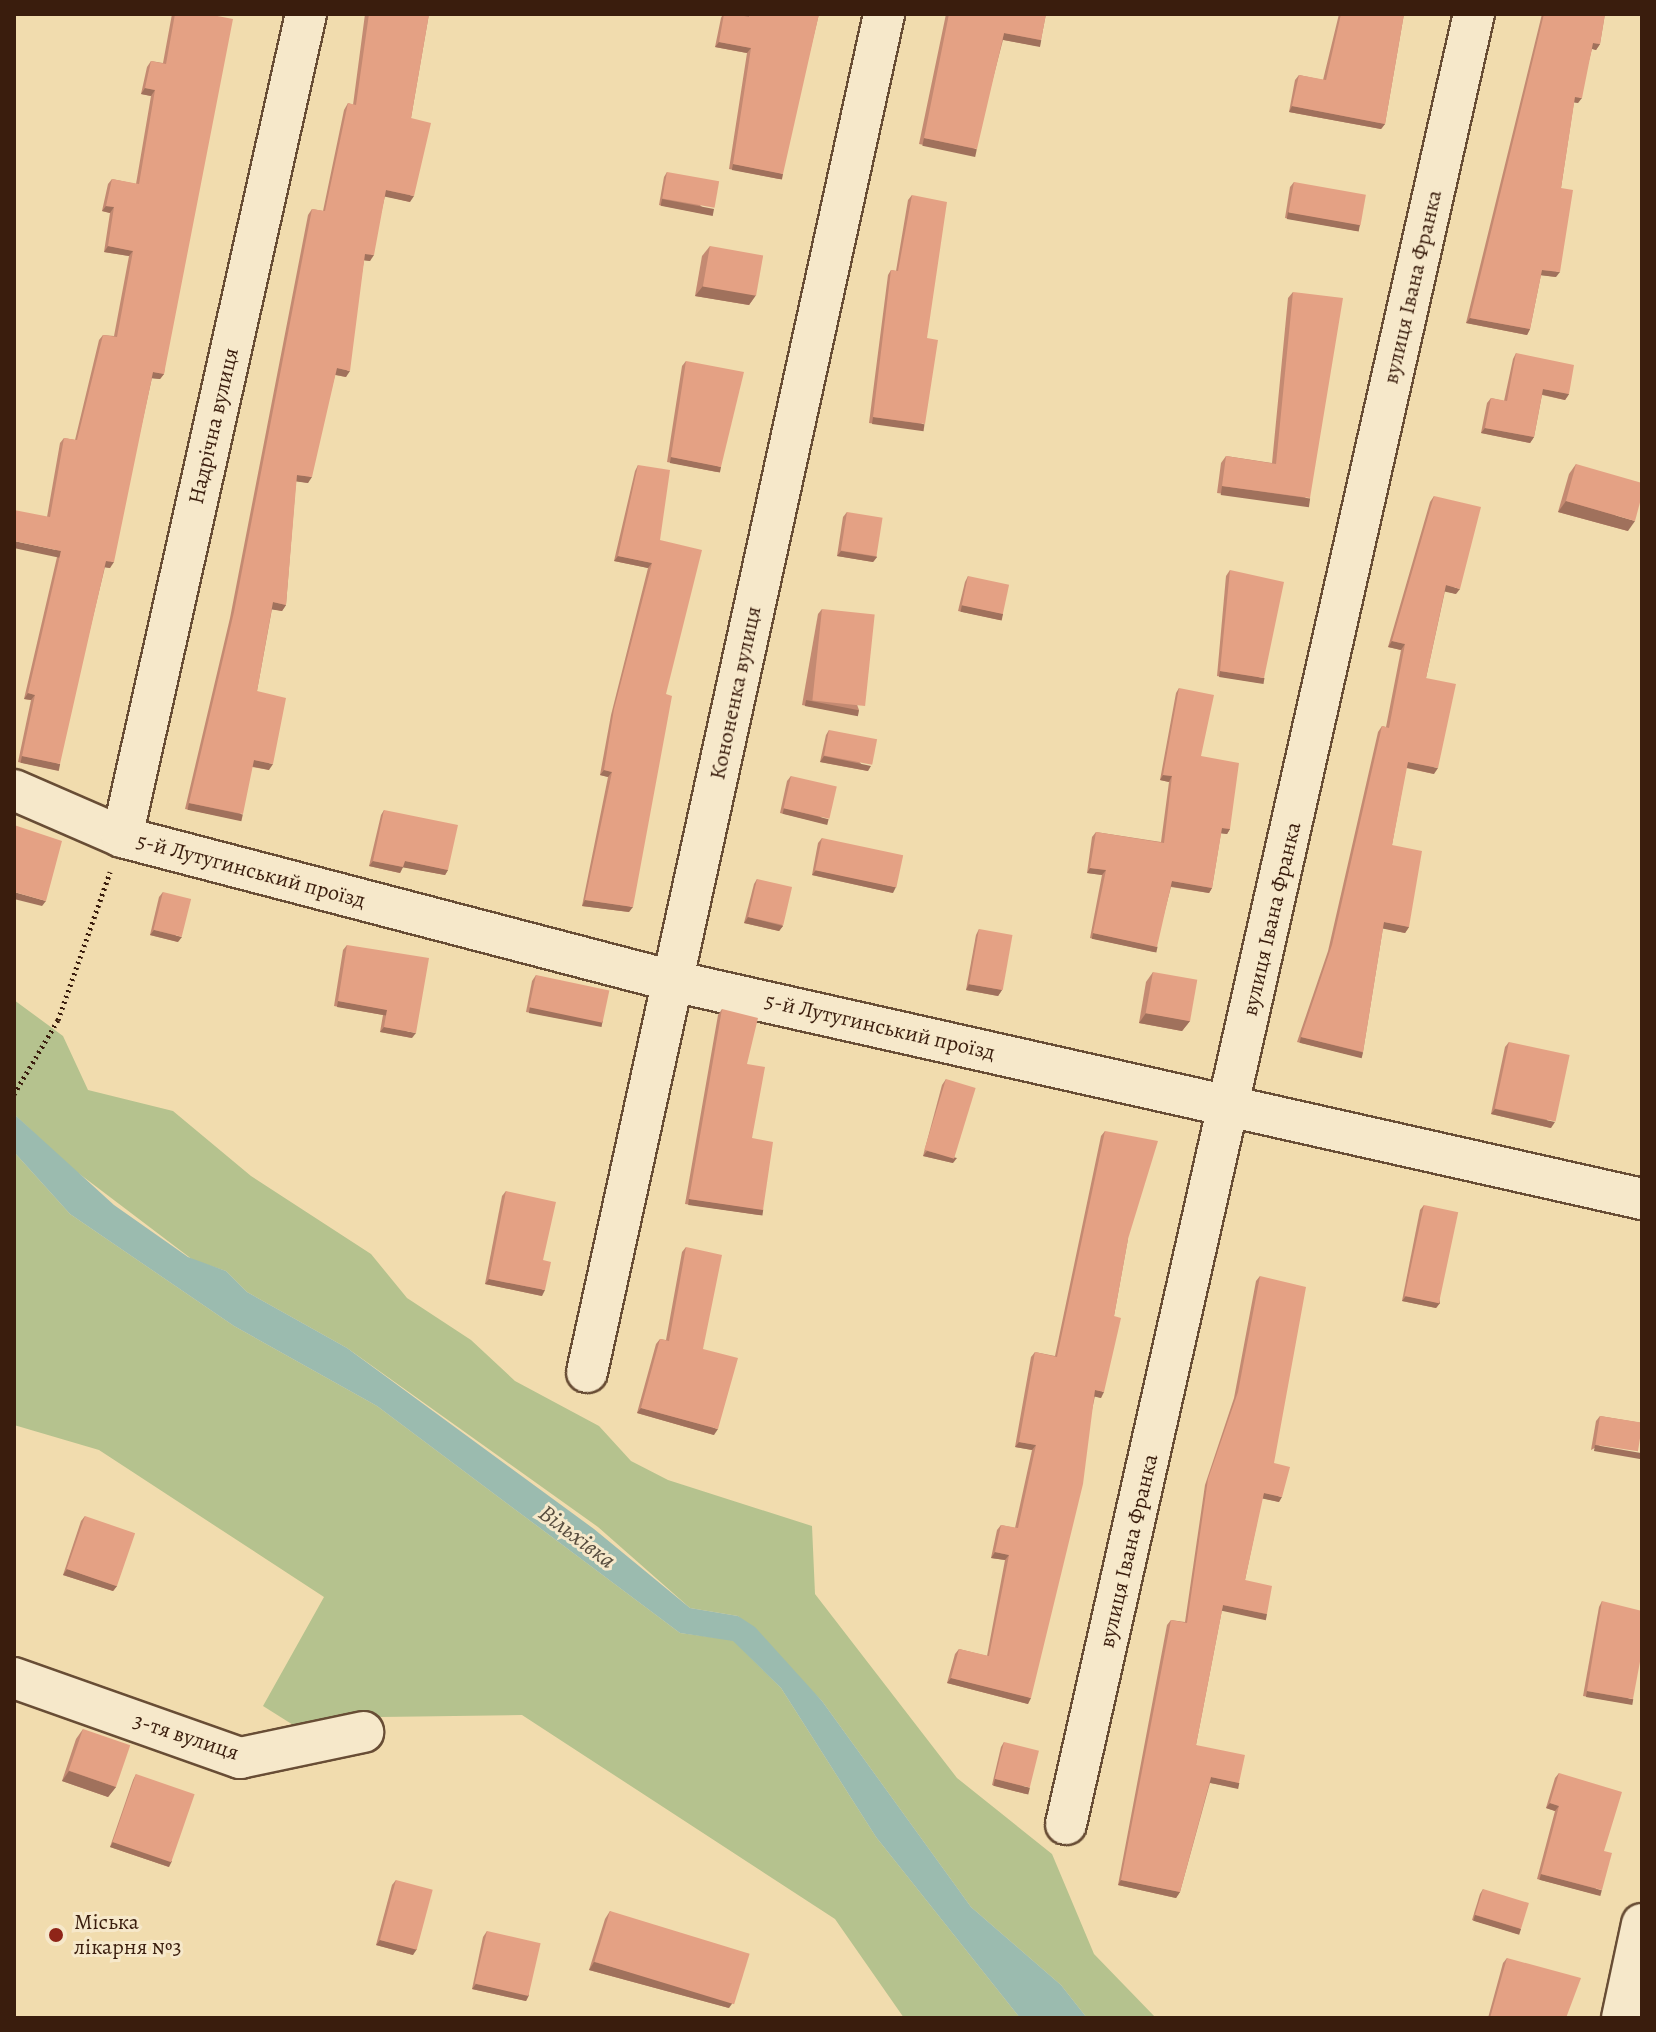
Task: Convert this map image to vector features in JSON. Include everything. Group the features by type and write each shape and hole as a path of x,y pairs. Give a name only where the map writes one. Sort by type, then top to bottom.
{"street":[{"name":"Надрічна вулиця","path":"122,837 306,14"},
{"name":"Кононенка вулиця","path":"587,1372 884,14"},
{"name":"вулиця Івана Франка","path":"1066,1824 1231,1105 1474,14"},
{"name":"5-й Лутугинський проїзд","path":"14,790 122,837 673,981 1642,1199"},
{"name":"3-тя вулиця","path":"14,1678 240,1758 363,1732"},
{"path":"1622,2018 1642,1924"}],"path":[{"path":"14,1094 58,1020 122,837"}],"green space":[{"path":"14,1000 63,1036 88,1090 173,1111 251,1176 371,1254 407,1298 471,1340 515,1381 599,1426 631,1461 668,1480 812,1526 815,1594 957,1778 1052,1854 1094,1954 1156,2018 1087,2018 1061,1985 971,1907 822,1701 738,1616 690,1608 598,1527 347,1348 247,1292 226,1271 193,1260 69,1166 14,1114"},
{"path":"14,1152 70,1214 234,1326 377,1406 680,1633 733,1640 781,1688 876,1837 1020,2018 904,2018 835,1919 522,1715 380,1717 298,1728 263,1706 324,1597 99,1450 14,1425"}],"water":[{"name":"Вільхівка","path":"14,1114 114,1205 188,1257 226,1271 247,1292 347,1348 594,1529 690,1608 738,1616 755,1627 822,1701 971,1907 1061,1985 1087,2018 1020,2018 876,1837 781,1688 733,1641 680,1633 377,1406 234,1326 70,1214 14,1152"}],"building":[{"path":"175,14 207,14 233,19 164,374 153,372 114,562 106,561 60,764 22,756 35,695 28,693 61,551 14,541 14,510 50,517 64,438 77,440 103,335 117,337 133,251 108,246 114,207 106,206 112,179 139,184 155,90 145,88 151,61 166,64"},
{"path":"369,14 429,14 411,118 431,123 414,196 386,190 374,255 365,254 350,371 337,368 312,477 297,475 286,605 273,602 257,691 286,698 273,764 254,760 243,814 189,803 234,612 312,209 325,211 348,103 356,105"},
{"path":"724,14 749,17 749,14 819,14 783,174 733,164 751,48 719,42"},
{"path":"949,14 1046,14 1041,40 1004,33 977,149 924,138"},
{"path":"1341,14 1404,14 1385,124 1292,106 1299,75 1326,80"},
{"path":"1544,14 1605,14 1600,44 1593,43 1582,98 1575,97 1561,188 1573,190 1560,272 1542,270 1530,329 1470,318"},
{"path":"667,172 719,181 715,208 662,199"},
{"path":"1294,182 1366,195 1361,225 1289,213"},
{"path":"912,195 947,202 927,338 938,340 925,424 873,417 891,270 898,271"},
{"path":"710,246 763,255 756,296 703,286"},
{"path":"1293,292 1343,298 1310,498 1222,486 1226,456 1276,464"},
{"path":"1516,353 1574,365 1569,394 1543,389 1534,437 1485,428 1491,398 1507,401"},
{"path":"686,361 744,372 721,467 671,457"},
{"path":"1576,464 1642,483 1635,521 1566,501"},
{"path":"638,465 670,470 660,540 702,550 666,694 672,696 633,907 585,900 612,772 604,770 614,709 652,563 618,556"},
{"path":"1434,496 1481,507 1460,589 1446,585 1426,678 1456,684 1438,768 1408,762 1392,845 1422,851 1409,927 1384,922 1363,1052 1301,1037 1332,945 1382,726 1389,728 1405,644 1392,641"},
{"path":"847,512 883,518 876,556 841,551"},
{"path":"1230,570 1284,582 1264,678 1220,671"},
{"path":"968,576 1009,585 1003,614 962,605"},
{"path":"822,609 875,615 865,706 812,700"},
{"path":"1179,688 1214,695 1201,756 1239,763 1230,829 1222,828 1212,888 1172,881 1157,947 1093,933 1106,870 1090,868 1096,832 1164,843 1172,776 1163,775"},
{"path":"829,730 877,739 872,765 824,756"},
{"path":"791,776 837,787 829,819 784,808"},
{"path":"384,810 458,825 448,870 405,861 403,867 373,861"},
{"path":"14,825 62,841 46,901 14,892"},
{"path":"822,838 903,855 896,888 815,870"},
{"path":"757,879 792,887 783,925 748,917"},
{"path":"163,892 191,899 182,937 154,930"},
{"path":"979,929 1012,935 1003,990 969,984"},
{"path":"347,945 429,958 416,1033 384,1027 387,1010 338,1001"},
{"path":"1153,972 1197,980 1190,1021 1146,1013"},
{"path":"536,975 609,991 602,1023 529,1007"},
{"path":"722,1009 758,1018 747,1064 765,1067 752,1138 773,1142 763,1210 689,1199"},
{"path":"1509,1042 1570,1055 1556,1121 1495,1109"},
{"path":"946,1079 976,1088 954,1159 924,1150"},
{"path":"1105,1131 1158,1141 1128,1239 1114,1316 1121,1318 1104,1392 1095,1390 1083,1484 1031,1698 951,1678 959,1649 989,1656 1009,1555 995,1552 1001,1525 1018,1528 1036,1445 1019,1442 1035,1352 1057,1357"},
{"path":"506,1191 556,1202 543,1260 551,1262 545,1290 489,1279"},
{"path":"1424,1205 1458,1212 1439,1303 1405,1296"},
{"path":"686,1247 722,1255 703,1349 738,1358 718,1429 641,1408 660,1339 669,1341"},
{"path":"1260,1276 1306,1287 1274,1463 1290,1467 1282,1497 1264,1493 1245,1580 1272,1586 1267,1614 1223,1605 1196,1745 1245,1755 1239,1783 1211,1777 1180,1892 1121,1880 1171,1620 1187,1623 1208,1479 1238,1392"},
{"path":"1600,1416 1642,1423 1638,1451 1595,1445"},
{"path":"85,1516 135,1533 117,1586 67,1569"},
{"path":"1602,1601 1642,1611 1642,1651 1633,1699 1587,1691"},
{"path":"83,1729 130,1745 116,1787 69,1771"},
{"path":"1004,1742 1039,1751 1030,1788 995,1779"},
{"path":"1559,1773 1622,1792 1604,1851 1612,1853 1602,1890 1541,1874 1559,1806 1550,1803"},
{"path":"136,1774 195,1794 171,1862 113,1842"},
{"path":"396,1880 433,1890 417,1950 380,1940"},
{"path":"1483,1889 1529,1903 1521,1929 1475,1915"},
{"path":"610,1911 750,1954 734,2004 595,1962"},
{"path":"487,1931 541,1943 528,1996 475,1984"},
{"path":"1507,1958 1581,1978 1566,2018 1490,2018"}],"place":[{"name":"Міська лікарня №3","path":"56,1935"}]}
